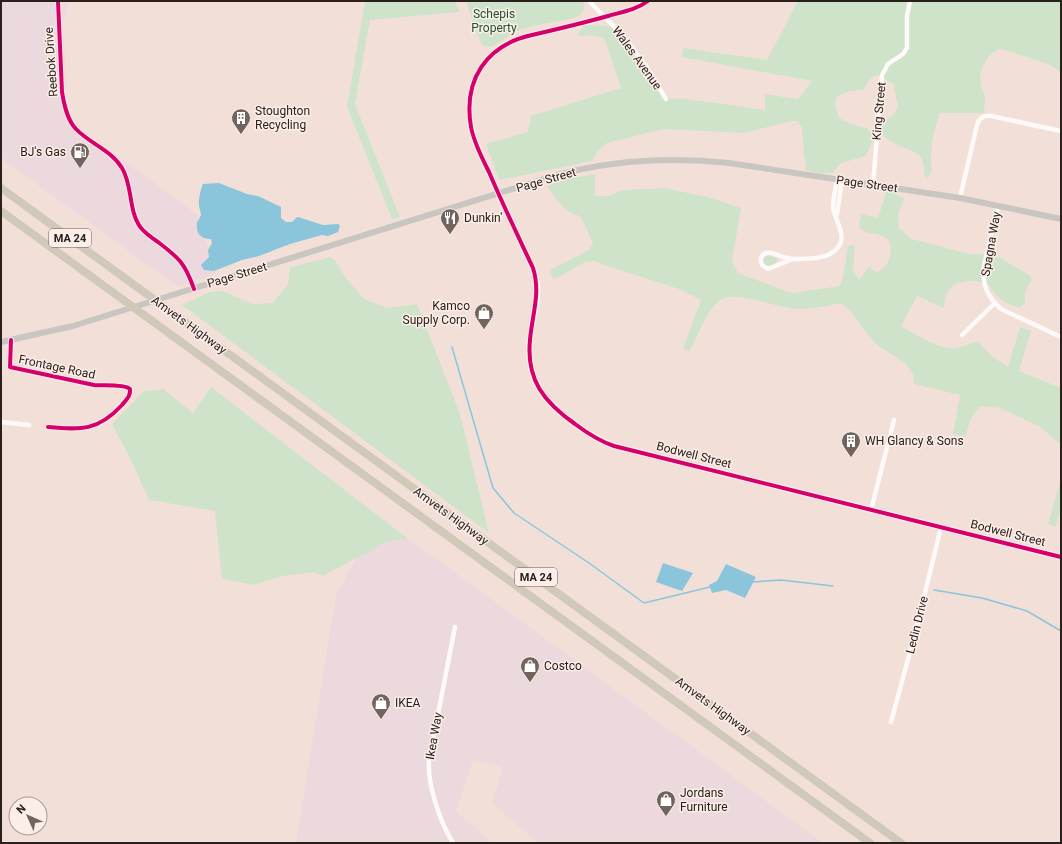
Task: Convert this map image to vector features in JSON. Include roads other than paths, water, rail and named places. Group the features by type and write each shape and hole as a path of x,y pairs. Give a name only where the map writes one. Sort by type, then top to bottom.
{"highway":[{"name":"Amvets Highway","path":"1,188 900,843"},
{"name":"Amvets Highway","path":"1,211 870,843"}],"main road":[{"name":"Page Street","path":"1,342 66,328 557,175 613,164 655,160 714,162 960,198 1061,219"}],"street":[{"name":"Reebok Drive","path":"58,1 62,92 64,105 72,124 78,132 112,157 120,166 124,173 138,223 146,233 181,260 188,272 194,289"},
{"name":"Wales Avenue","path":"589,1 636,52 666,99"},
{"path":"498,194 475,140 470,118 470,104 473,85 483,64 493,52 514,40 605,17 635,8 648,1"},
{"name":"King Street","path":"873,185 882,75 888,64 903,54 907,48 907,21 910,1"},
{"path":"960,198 977,125 979,120 984,116 991,116 1061,131"},
{"path":"793,259 770,252 765,253 760,260 765,268 770,269 793,259 824,256 836,249 840,241 841,233 834,205 840,180"},
{"name":"Bodwell Street","path":"498,194 533,268 537,283 536,302 529,346 532,370 543,394 558,412 593,437 614,446 1061,557"},
{"name":"Spagna Way","path":"995,304 986,291 983,275 998,205"},
{"path":"777,255 781,259 777,266"},
{"path":"962,335 995,304 1007,312 1061,337"},
{"name":"Frontage Road","path":"11,340 10,367 94,385 123,386 130,389 128,398 118,409 100,422 84,429 75,430 48,427"},
{"path":"871,510 894,420"},
{"path":"1,422 29,424"},
{"name":"Ledin Drive","path":"891,722 941,527"},
{"name":"Ikea Way","path":"453,843 435,798 429,772 455,627"}],"water":[{"path":"219,183 247,194 258,196 281,207 281,218 286,222 292,222 298,217 323,225 338,224 340,226 338,232 328,236 322,235 290,244 214,271 204,270 201,265 209,257 208,250 212,243 211,239 202,237 197,230 197,223 201,215 199,198 203,184"},
{"path":"663,563 693,573 682,591 656,582"},
{"path":"726,564 756,577 745,598 726,590 712,593 709,585 717,581"}],"waterway":[{"path":"452,347 493,488 514,513 589,563 644,603 710,587"},
{"path":"752,582 781,580 833,586"},
{"path":"934,590 982,598 1027,611 1061,631"}],"place":[{"name":"Stoughton Recycling","path":"241,135"},
{"name":"BJ's Gas","path":"80,169"},
{"name":"Dunkin'","path":"450,235"},
{"name":"Kamco Supply Corp.","path":"484,330"},
{"name":"WH Glancy & Sons","path":"851,458"},
{"name":"Costco","path":"530,683"},
{"name":"IKEA","path":"381,720"},
{"name":"Jordans Furniture","path":"666,817"}],"park label":[{"name":"Schepis Property","path":"494,21"}]}
